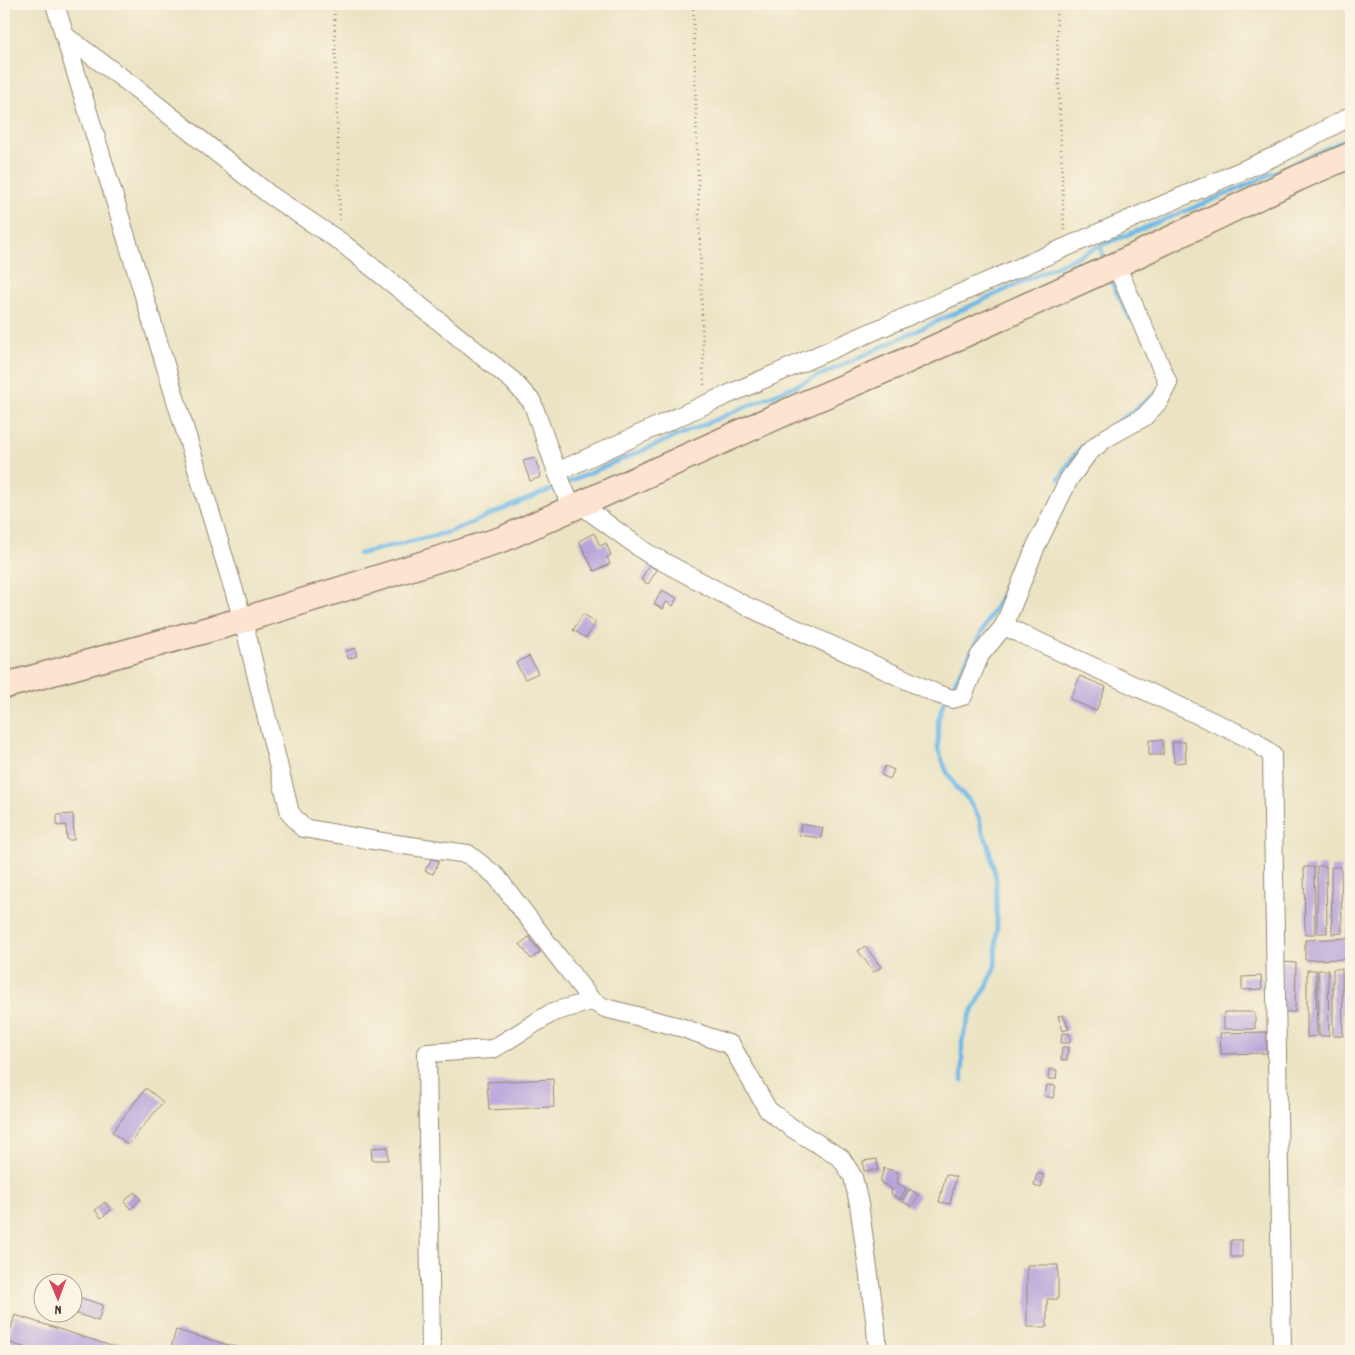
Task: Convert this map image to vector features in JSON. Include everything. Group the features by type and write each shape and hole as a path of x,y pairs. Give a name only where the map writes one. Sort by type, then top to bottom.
{"street":[{"path":"55,4 242,620 290,813 303,828 468,854 496,876 592,1001 605,1008 680,1027 732,1044 768,1110 792,1128 841,1158 853,1177 859,1204 878,1351"},
{"path":"64,35 133,86 270,194 341,242 513,381 532,402 559,476 574,504 647,553 742,604 945,696 962,696 980,655 1004,626 1036,546 1069,479 1089,452 1100,442 1144,416 1159,401 1168,383 1116,265"},
{"path":"559,476 704,405 1280,154 1351,116"},
{"path":"4,686 242,620 503,539 574,504 908,360 1351,155"},
{"path":"1004,626 1255,741 1272,755 1282,1351"},
{"path":"431,1351 426,1053 493,1049 554,1012 592,1001"}],"path":[{"path":"334,4 341,242"},
{"path":"693,4 704,405"},
{"path":"1056,4 1065,247"}],"building":[{"path":"535,458 541,477 530,481 523,461"},
{"path":"594,533 600,546 606,543 611,555 607,557 610,564 594,571 579,541"},
{"path":"649,565 657,570 648,584 641,580"},
{"path":"662,590 677,598 673,606 666,602 663,609 654,604"},
{"path":"583,614 596,622 586,638 573,630"},
{"path":"355,648 357,656 348,659 346,651"},
{"path":"529,656 538,673 525,679 516,663"},
{"path":"1080,676 1106,687 1096,711 1070,699"},
{"path":"1149,740 1163,740 1163,755 1149,755"},
{"path":"1172,742 1185,742 1186,762 1174,763"},
{"path":"885,766 894,770 890,779 881,775"},
{"path":"73,814 74,840 67,840 66,825 57,826 57,815"},
{"path":"801,824 823,828 821,838 799,835"},
{"path":"432,858 439,861 433,874 425,871"},
{"path":"1317,866 1326,866 1327,933 1317,933"},
{"path":"1304,867 1314,867 1315,934 1305,934"},
{"path":"1331,867 1341,867 1342,933 1332,934"},
{"path":"1348,867 1351,867 1351,933 1349,934"},
{"path":"529,937 540,952 531,959 520,944"},
{"path":"1351,938 1351,959 1305,960 1305,940"},
{"path":"865,946 881,967 874,972 858,951"},
{"path":"1282,962 1296,963 1295,1012 1281,1012"},
{"path":"1333,969 1342,969 1343,1036 1333,1036"},
{"path":"1307,970 1316,970 1317,1036 1307,1037"},
{"path":"1318,970 1328,970 1329,1036 1319,1036"},
{"path":"1261,976 1262,989 1242,990 1242,977"},
{"path":"1224,1012 1255,1012 1255,1029 1224,1029"},
{"path":"1063,1015 1069,1029 1063,1031 1058,1016"},
{"path":"1267,1032 1267,1053 1221,1054 1220,1033"},
{"path":"1062,1033 1070,1034 1070,1043 1061,1043"},
{"path":"1062,1047 1068,1047 1067,1060 1061,1060"},
{"path":"1049,1069 1057,1070 1056,1079 1048,1079"},
{"path":"553,1079 554,1107 489,1110 487,1082"},
{"path":"1047,1085 1056,1086 1053,1098 1045,1096"},
{"path":"146,1088 163,1102 128,1145 112,1132"},
{"path":"388,1147 388,1160 372,1160 371,1148"},
{"path":"877,1159 878,1170 864,1171 863,1161"},
{"path":"884,1168 898,1172 897,1183 906,1188 900,1200 891,1194 892,1189 880,1182"},
{"path":"1037,1173 1044,1175 1041,1188 1034,1186"},
{"path":"946,1174 956,1177 950,1204 939,1202"},
{"path":"909,1189 919,1195 912,1207 902,1201"},
{"path":"134,1192 141,1199 131,1209 124,1202"},
{"path":"105,1202 111,1210 101,1218 95,1210"},
{"path":"1231,1240 1242,1240 1242,1257 1231,1257"},
{"path":"1027,1265 1058,1265 1058,1299 1047,1299 1047,1327 1027,1327"},
{"path":"82,1298 103,1305 98,1321 82,1315"},
{"path":"15,1315 127,1351 36,1351 7,1342"},
{"path":"176,1330 250,1351 170,1351"}],"waterway":[{"path":"566,483 823,374 1100,246 1234,191 1351,137"},
{"path":"1100,246 1103,256"},
{"path":"1109,277 1130,319"},
{"path":"1111,426 1155,394"},
{"path":"1059,479 1075,454 1084,445"},
{"path":"359,554 449,532 559,486"},
{"path":"948,694 1022,558"},
{"path":"944,701 938,720 938,749 946,770 957,789 968,799 979,818 982,831 988,843 996,878 997,927 995,966 988,984 970,1015 962,1041 962,1081"}]}
